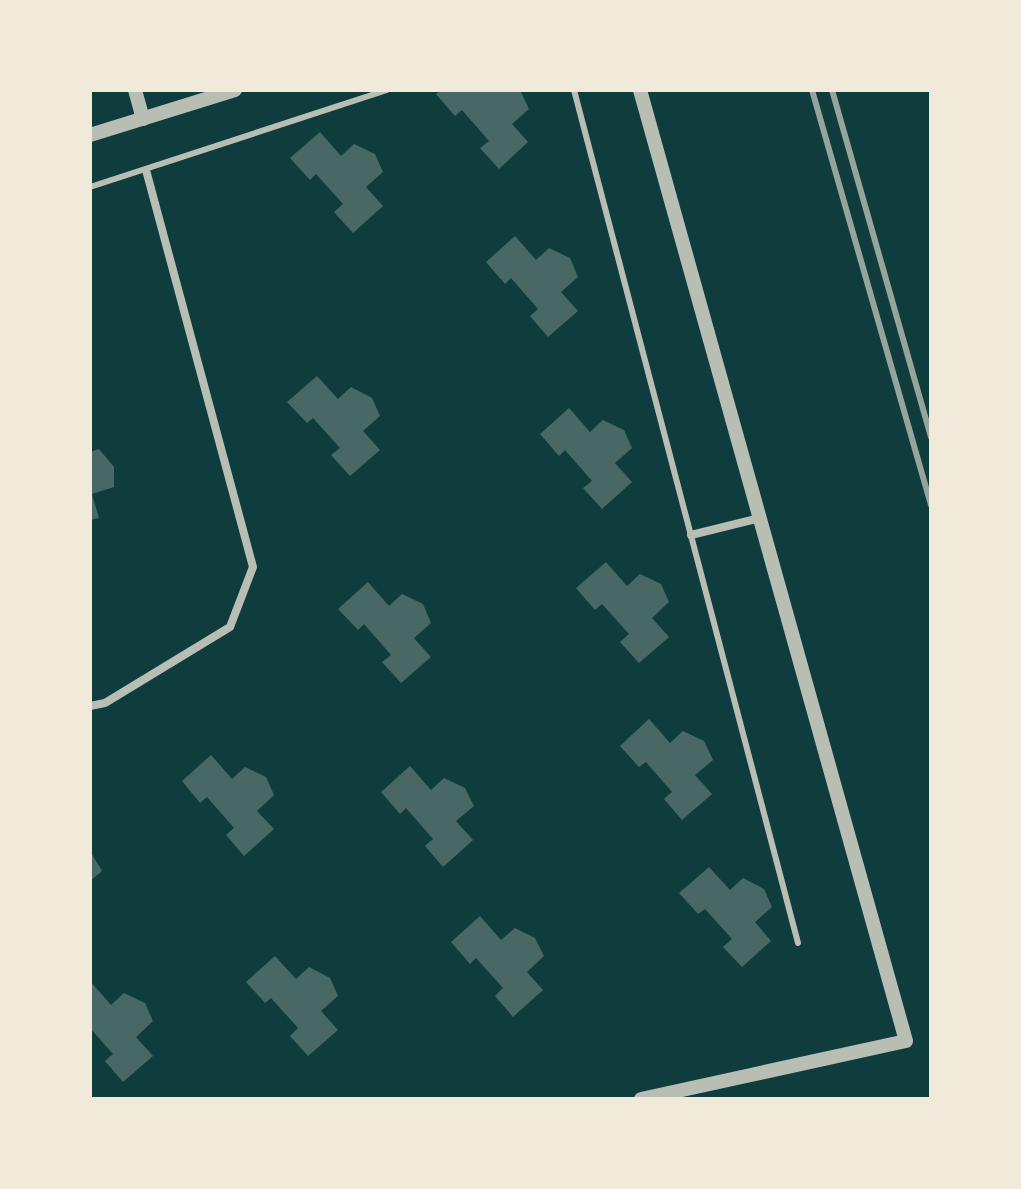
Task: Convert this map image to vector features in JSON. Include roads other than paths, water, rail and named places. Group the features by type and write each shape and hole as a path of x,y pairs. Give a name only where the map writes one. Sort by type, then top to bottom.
{"street":[{"path":"135,90 143,119"},
{"path":"90,135 235,90"},
{"path":"640,90 906,1041 641,1099"},
{"path":"90,706 105,703 230,627 253,567 146,170"},
{"path":"691,535 760,518"}],"lane":[{"path":"90,187 387,90"},
{"path":"574,90 798,943"}],"railway":[{"path":"812,90 931,505"},
{"path":"832,90 931,437"}]}
